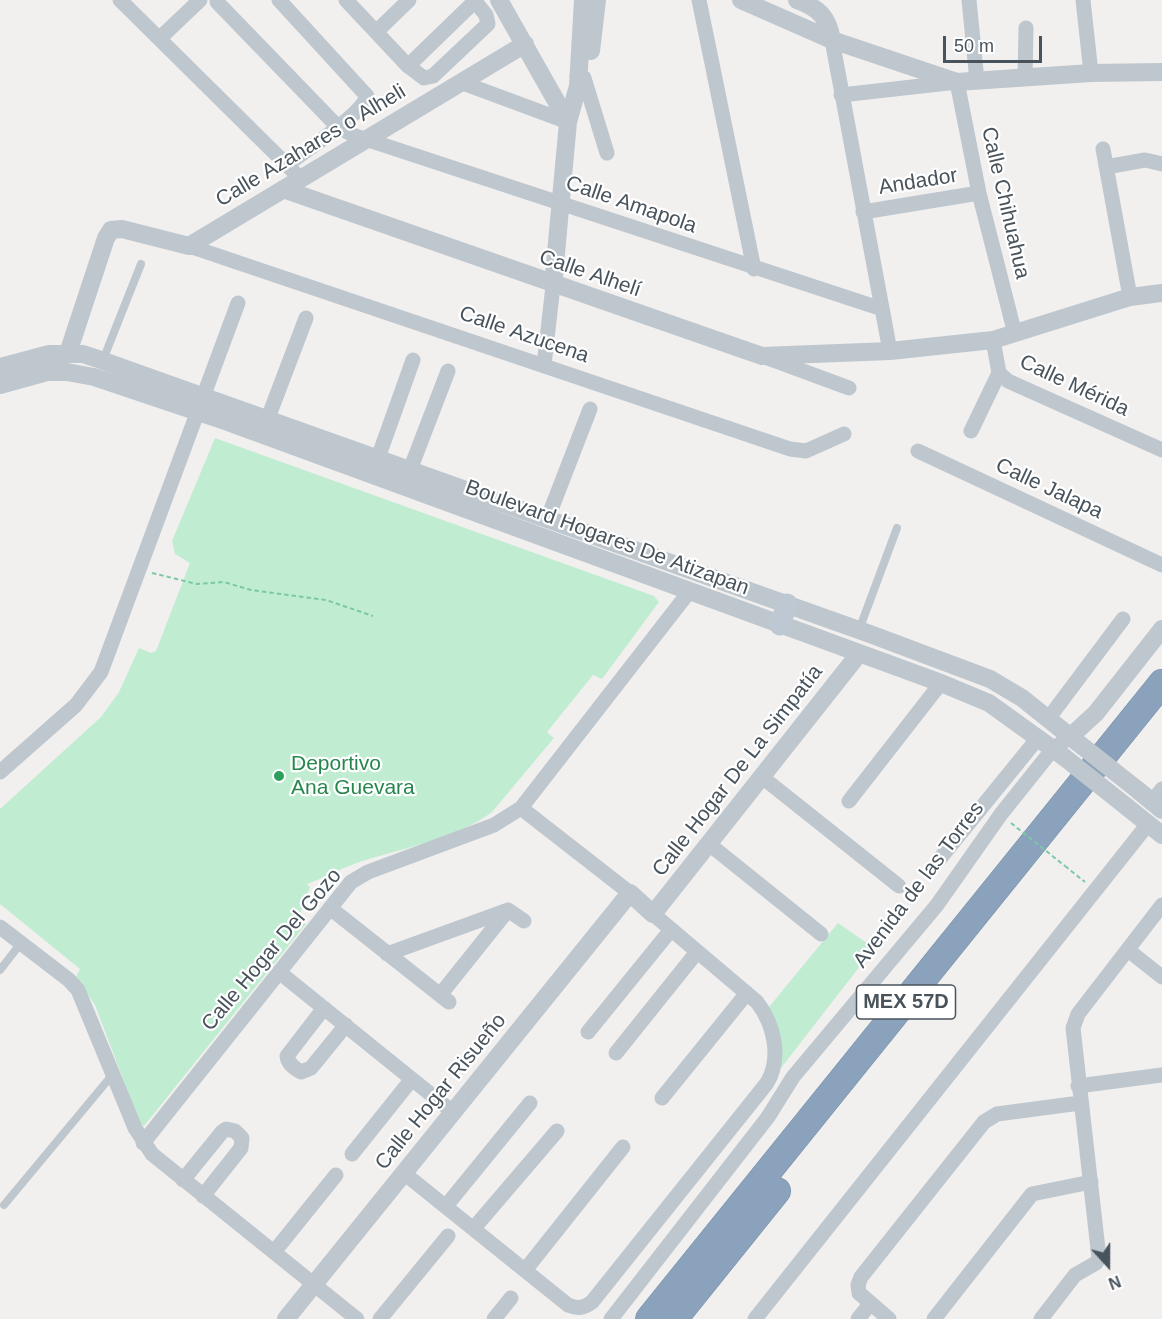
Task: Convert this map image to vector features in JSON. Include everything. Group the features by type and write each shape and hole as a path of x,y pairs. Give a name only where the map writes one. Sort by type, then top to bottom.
{"highway":[{"name":"MEX 57D","path":"649,1319 1162,683"},
{"name":"MEX 57D","path":"674,1319 1162,711"}],"main road":[{"path":"780,625 787,604"}],"street":[{"path":"120,0 301,179"},
{"path":"160,38 200,0"},
{"path":"279,0 366,91 366,102 338,127 286,165"},
{"path":"346,0 408,66 420,76 429,78 485,28 488,19 475,1 408,66"},
{"path":"376,32 409,0"},
{"path":"499,0 568,122"},
{"path":"583,0 580,80 607,153"},
{"path":"544,366 562,204 568,122 580,80 589,64 597,0"},
{"path":"699,0 754,269"},
{"path":"741,0 832,40 957,82"},
{"path":"797,0 820,10 828,24 890,351"},
{"path":"969,0 977,81"},
{"path":"1083,0 1091,73"},
{"path":"217,2 338,127"},
{"path":"1025,78 1026,28"},
{"name":"Calle Azahares o Alheli","path":"189,246 525,44"},
{"path":"841,95 957,82 1091,73 1162,72"},
{"path":"460,82 568,122"},
{"name":"Calle Chihuahua","path":"957,82 979,194 1015,334"},
{"name":"Calle Amapola","path":"338,127 367,139 754,269 882,309"},
{"path":"1103,149 1130,297"},
{"path":"1106,167 1145,160 1162,164"},
{"name":"Calle Alhelí","path":"283,189 553,286 762,356 890,351 993,340 1130,297 1162,293"},
{"name":"Andador","path":"863,212 979,194"},
{"path":"68,353 106,238 111,230 122,229 189,246"},
{"name":"Calle Azucena","path":"189,246 790,449 806,451 844,434"},
{"path":"0,772 76,705 89,689 109,654 238,303"},
{"path":"268,418 306,318"},
{"name":"Calle Mérida","path":"993,340 999,373 1008,381 1162,450"},
{"name":"Boulevard Hogares De Atizapan","path":"0,367 49,354 68,353 103,360 201,404 689,592 858,655 941,683 989,703 1058,753 1155,830"},
{"path":"762,356 849,388"},
{"path":"378,458 413,360"},
{"path":"410,470 448,371"},
{"name":"Boulevard Hogares De Atizapan","path":"0,385 31,375 67,372 268,418 547,520 859,630 999,683 1154,798"},
{"path":"971,431 999,373"},
{"path":"547,520 590,409"},
{"name":"Calle Jalapa","path":"918,451 1162,565"},
{"name":"Calle Hogar Del Gozo","path":"142,1143 351,882 368,872 494,825 521,808 689,592"},
{"path":"1048,719 1123,619"},
{"name":"Avenida de las Torres","path":"611,1319 768,1117 793,1077 937,905 1001,814 1058,753 1074,740 1162,629"},
{"name":"Calle Hogar De La Simpatía","path":"653,914 858,655"},
{"path":"849,801 941,683"},
{"path":"938,861 1038,738"},
{"path":"762,777 899,886"},
{"path":"405,1174 568,1305 576,1308 585,1307 592,1302 767,1083 775,1065 767,1015 747,993 670,931 630,893 521,808"},
{"path":"755,1319 1096,892 1155,830"},
{"path":"709,844 821,934"},
{"name":"Calle Hogar Risueño","path":"286,1319 630,893"},
{"path":"1043,1318 1075,1275 1096,1263 1099,1258 1072,1041 1073,1028 1078,1014 1162,905"},
{"path":"330,908 444,998 508,910"},
{"path":"387,954 508,910"},
{"path":"508,910 524,921"},
{"path":"0,927 69,980 78,990 142,1143 152,1154 357,1319"},
{"path":"588,1032 670,931"},
{"path":"1128,950 1162,977"},
{"path":"616,1053 697,952"},
{"path":"279,972 454,1113"},
{"path":"662,1098 747,993"},
{"path":"324,1008 287,1056 288,1061 297,1070 306,1071 311,1068 346,1026"},
{"path":"1078,1086 1162,1075"},
{"path":"352,1154 412,1079"},
{"path":"446,1206 530,1103"},
{"path":"889,1319 859,1293 858,1285 861,1277 984,1122 997,1114 1080,1103"},
{"path":"183,1180 222,1132 226,1129 236,1131 243,1138 241,1148 202,1196"},
{"path":"474,1228 557,1131"},
{"path":"525,1269 623,1147"},
{"path":"274,1252 336,1175"},
{"path":"934,1319 1032,1194 1091,1182"},
{"path":"380,1319 448,1236"},
{"path":"494,1319 511,1298"},
{"path":"858,1319 870,1304"}],"lane":[{"path":"103,360 141,264"},
{"path":"859,630 897,528"},
{"path":"0,970 21,943"},
{"path":"4,1205 114,1073"}],"path":[{"path":"140,570 197,584 224,582 251,590 326,600 373,616"},
{"path":"1011,823 1096,892"}],"green space":[{"name":"Deportivo Ana Guevara","path":"215,438 654,596 659,602 602,679 593,675 547,732 554,738 492,812 477,822 443,837 371,858 307,884 310,887 299,917 306,924 144,1126 140,1124 95,1005 76,977 80,969 0,904 0,809 101,717 119,692 139,648 151,653 156,651 190,563 175,554 172,541"},
{"path":"838,923 874,948 781,1068 769,1007"}],"place":[{"name":"Deportivo Ana Guevara","path":"279,776"}]}
